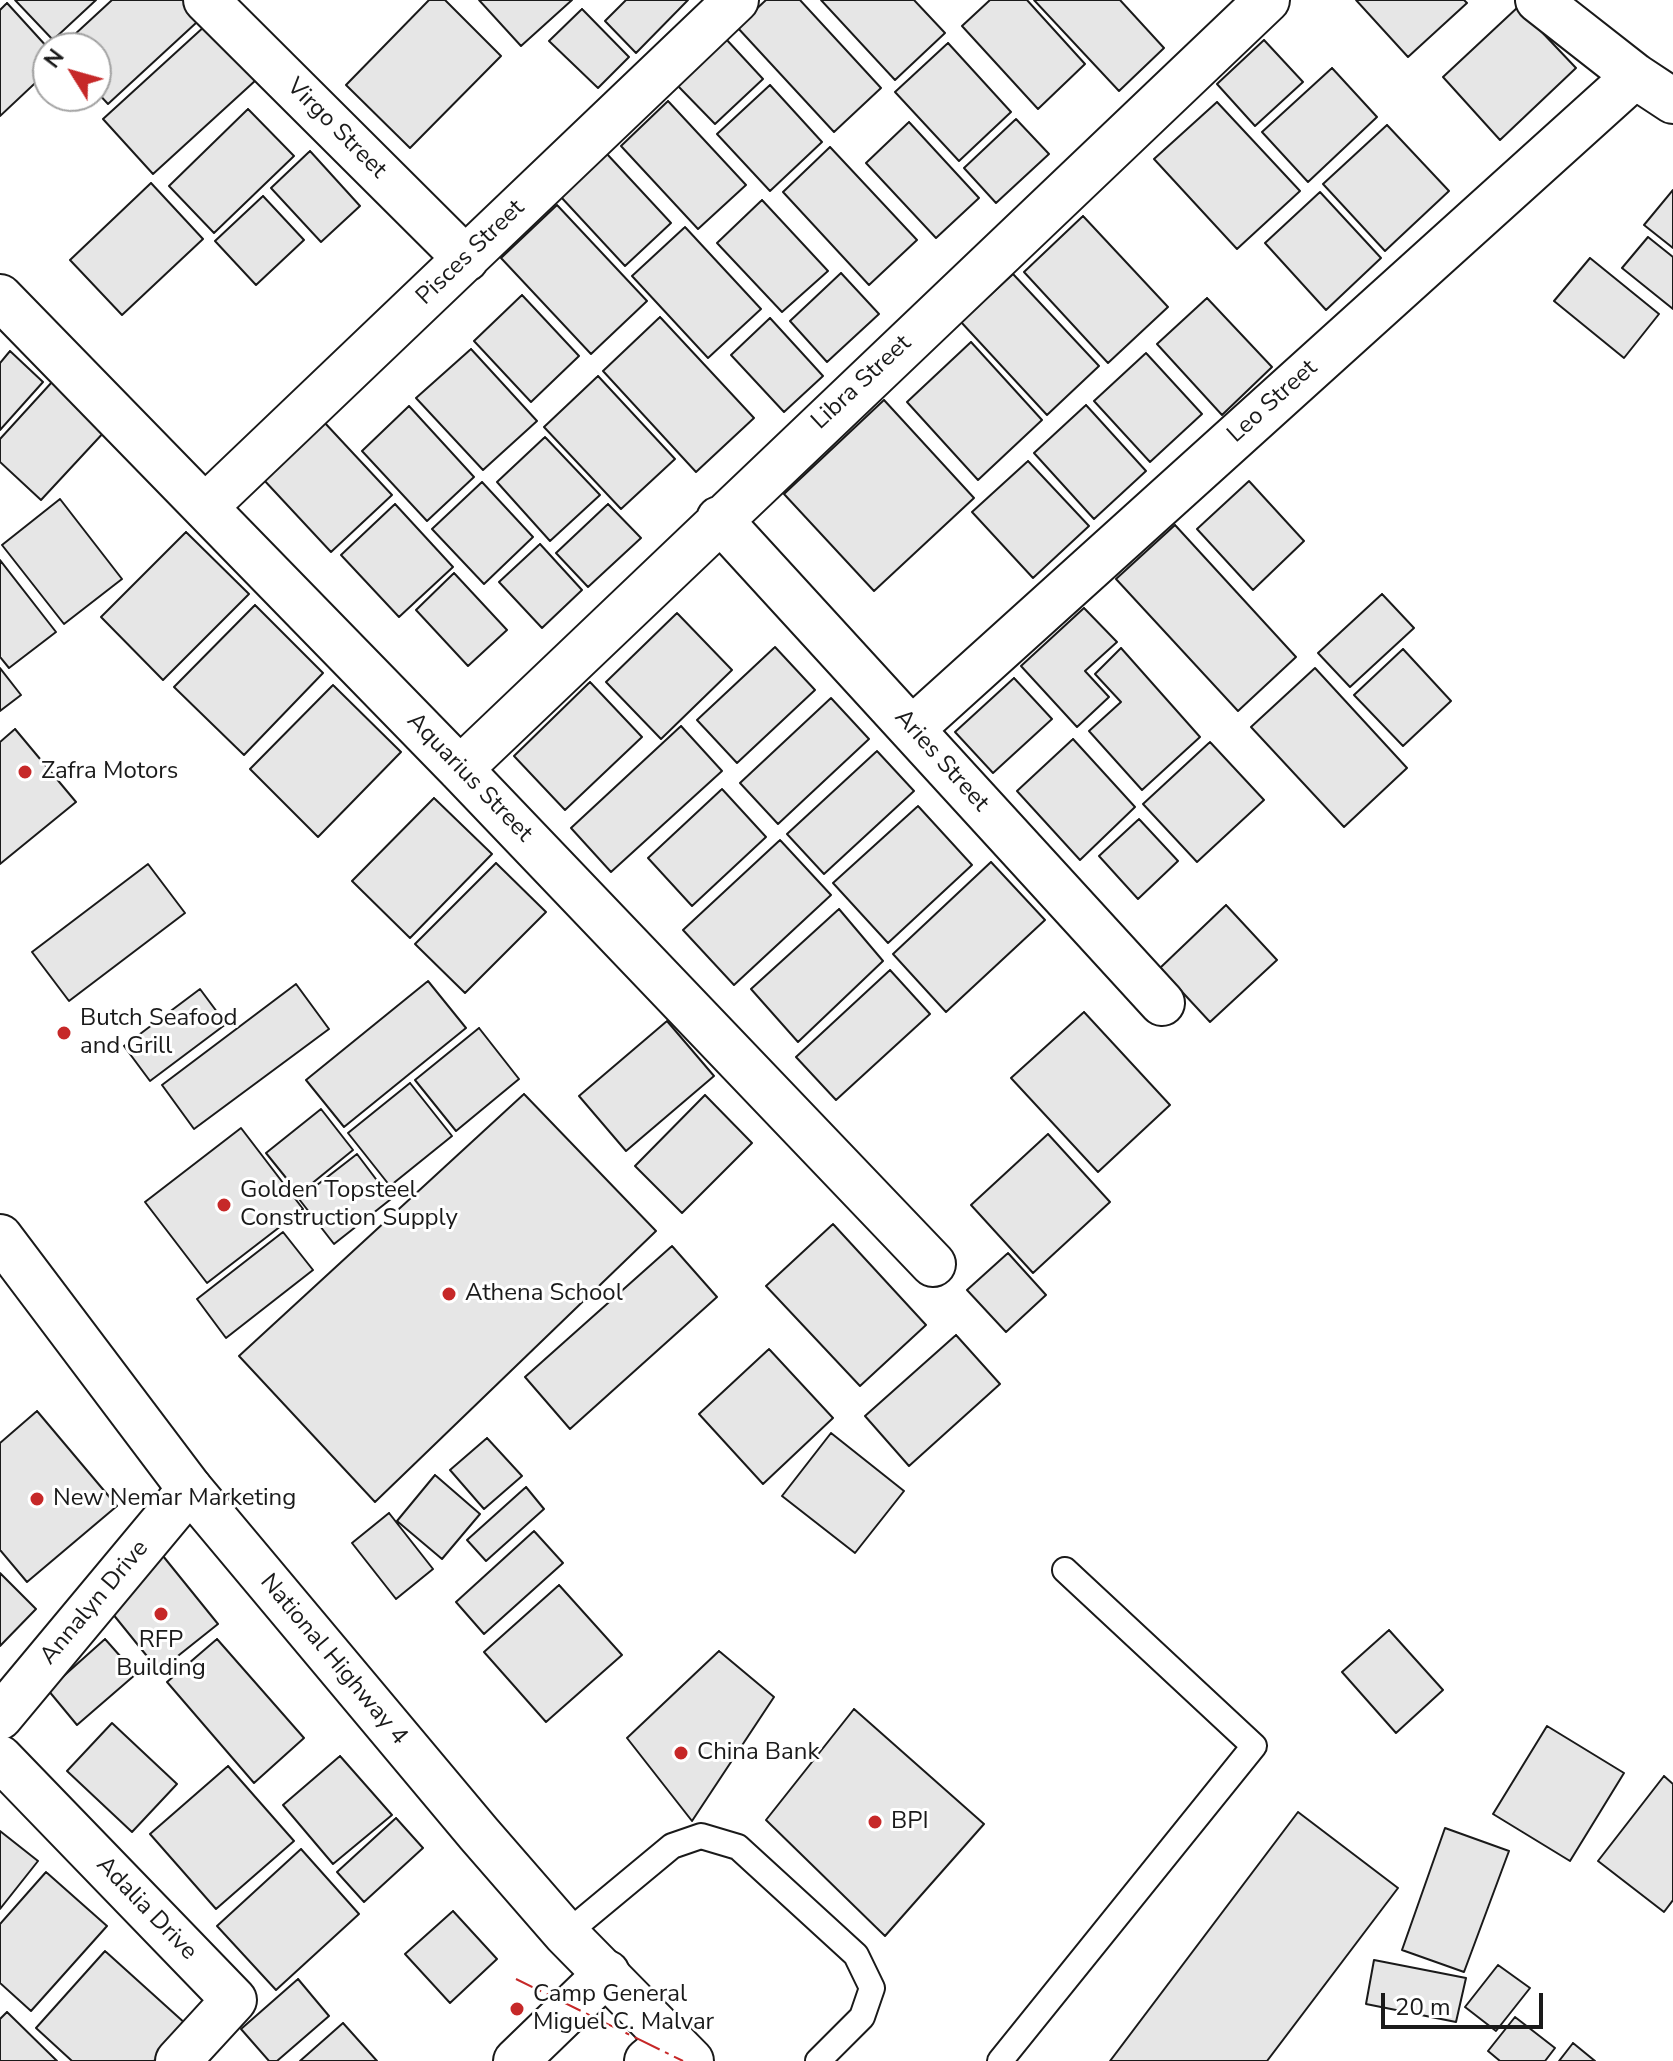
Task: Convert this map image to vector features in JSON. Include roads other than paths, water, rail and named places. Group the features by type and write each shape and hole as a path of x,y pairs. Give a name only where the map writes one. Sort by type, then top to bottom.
{"street":[{"name":"Virgo Street","path":"206,0 466,259"},
{"name":"Pisces Street","path":"206,506 736,0"},
{"name":"Libra Street","path":"460,769 1267,0"},
{"path":"1538,0 1635,76 1673,101"},
{"name":"Leo Street","path":"912,729 1635,76"},
{"name":"Aquarius Street","path":"0,297 460,769 933,1264"},
{"name":"Aries Street","path":"719,519 1162,1003"},
{"name":"National Highway 4","path":"0,1237 190,1489 566,1934 607,1973 670,2054"},
{"name":"Annalyn Drive","path":"0,1717 190,1489"},
{"name":"Adalia Drive","path":"0,1758 234,2000 178,2061"},
{"path":"516,2061 607,1973"}],"lane":[{"path":"1000,2061 1254,1746 1065,1570"},
{"path":"566,1934 672,1846 701,1836 738,1847 856,1955 872,1988 862,2017 818,2061"}],"place":[{"name":"Zafra Motors","path":"25,772"},
{"name":"Butch Seafood and Grill","path":"64,1033"},
{"name":"Golden Topsteel Construction Supply","path":"224,1205"},
{"name":"Athena School","path":"449,1294"},
{"name":"New Nemar Marketing","path":"37,1499"},
{"name":"RFP Building","path":"161,1614"},
{"name":"China Bank","path":"681,1753"},
{"name":"BPI","path":"875,1822"},
{"name":"Camp General Miguel C. Malvar","path":"517,2009"}]}
